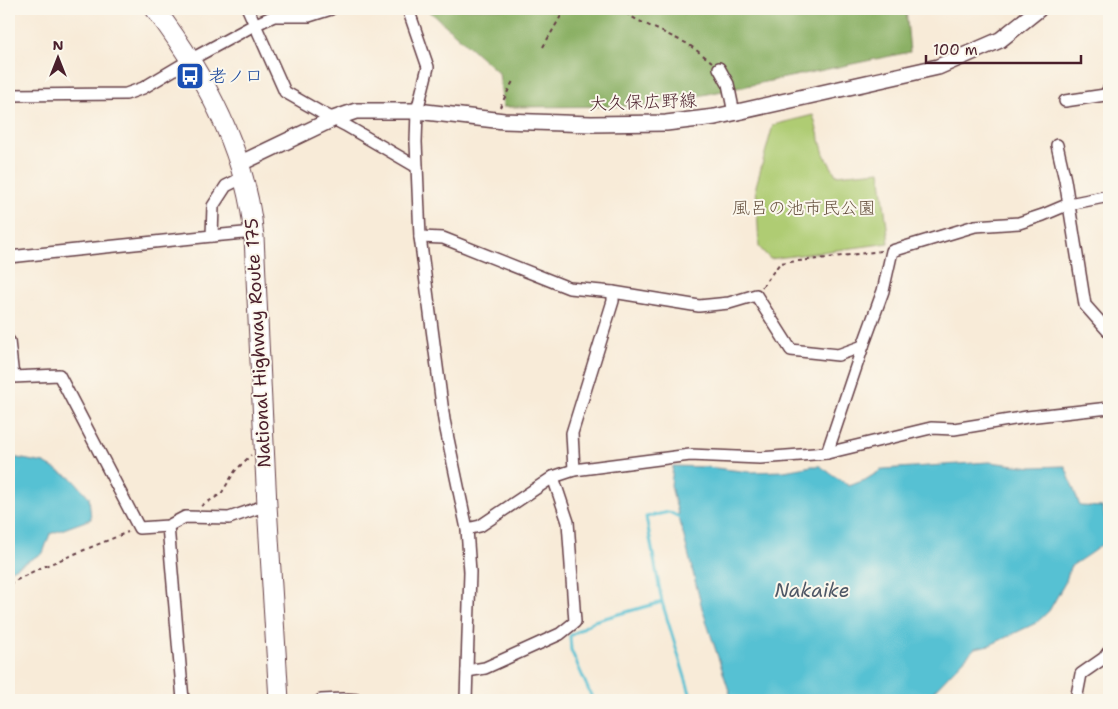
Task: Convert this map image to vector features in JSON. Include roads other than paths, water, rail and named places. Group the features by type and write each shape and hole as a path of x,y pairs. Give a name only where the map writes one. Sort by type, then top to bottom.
{"highway":[{"name":"National Highway Route 175","path":"155,9 175,36 210,95 226,128 250,200 254,232 267,505 279,700"}],"street":[{"path":"248,9 285,92 417,167"},
{"path":"9,95 126,94 143,88 190,60 274,16 309,16 331,9"},
{"path":"408,9 428,67 416,111 420,237 444,420 467,529 470,572 466,700"},
{"name":"大久保広野線","path":"241,170 333,119 356,111 416,111 504,121 591,124 666,123 715,117 938,67 1000,40 1039,9"},
{"path":"719,68 728,84 734,113"},
{"path":"1065,101 1105,95 1109,89"},
{"path":"1057,145 1065,180 1085,305 1109,332"},
{"path":"212,236 212,206 226,186 241,170"},
{"path":"827,453 883,291 892,251 975,226 1018,223 1044,215 1069,204 1109,196"},
{"path":"9,257 254,232"},
{"path":"420,237 444,238 569,288 613,292 699,306 729,303 756,295 791,350 838,355 863,346"},
{"path":"574,470 572,433 613,301 613,292"},
{"path":"9,341 13,378 59,375 139,528 168,526 185,517 229,518 267,505"},
{"path":"467,529 480,526 553,477 574,470 690,455 760,458 827,453 931,428 954,429 1027,417 1109,408"},
{"path":"467,671 493,665 560,634 575,622 568,522 553,477"},
{"path":"168,526 183,700"},
{"path":"1076,700 1081,674 1104,658 1109,651"},
{"path":"322,700 359,700"}],"water":[{"path":"9,458 44,463 73,479 89,497 91,519 50,534 43,553 9,571"},
{"name":"Nakaike","path":"989,462 1032,467 1065,466 1080,506 1102,507 1107,527 1107,538 1096,549 1070,567 1066,581 1049,611 1036,623 990,645 975,648 925,700 732,700 702,608 671,486 673,466 707,467 750,472 784,471 820,466 849,486 865,480 883,469"}],"waterway":[{"path":"681,518 669,512 646,517 662,602 692,700"},
{"path":"593,700 571,650 570,636 594,621 662,602"}],"place":[{"name":"老ノ口","path":"190,76"}],"park label":[{"name":"風呂の池市民公園","path":"804,208"}]}
